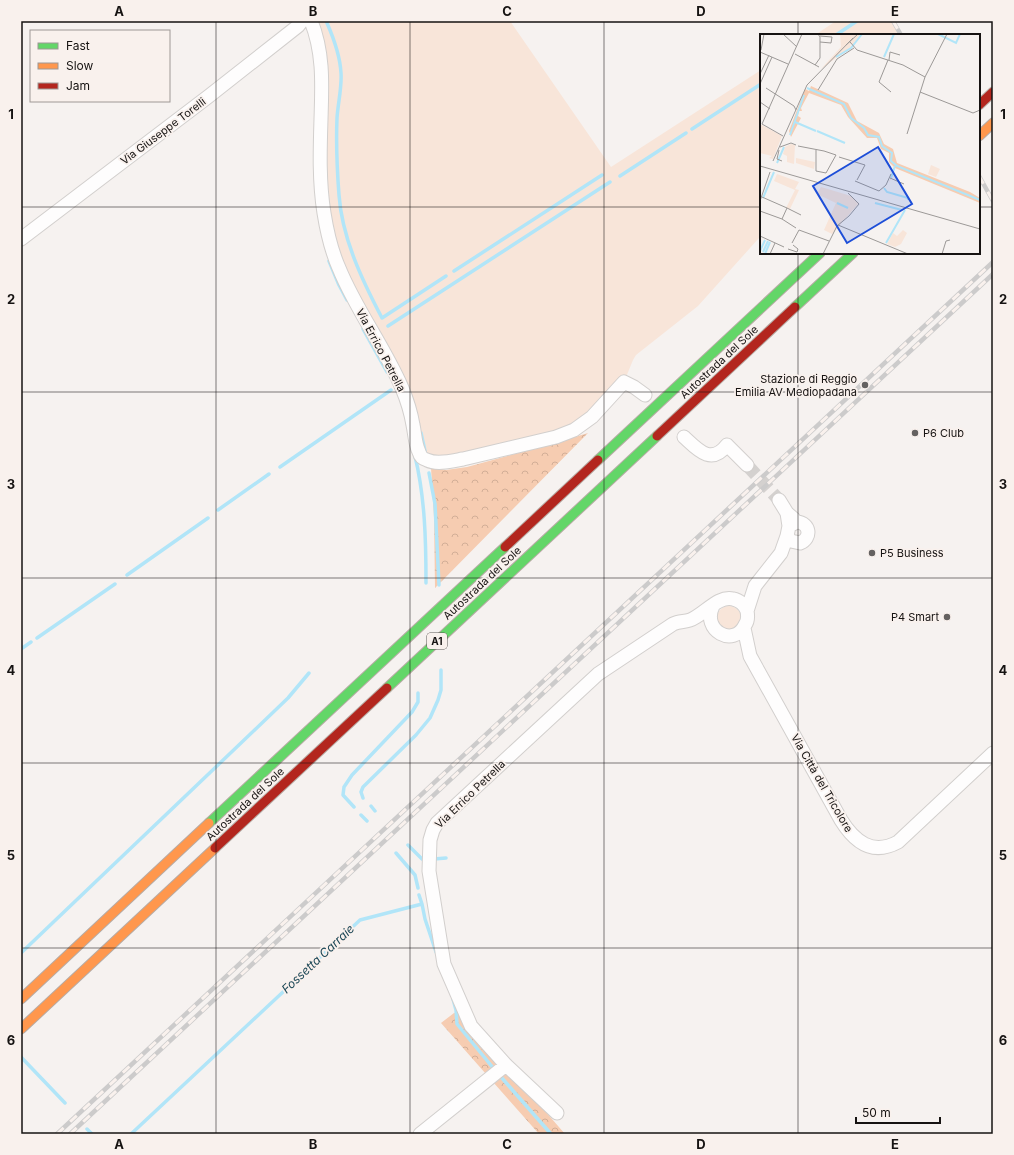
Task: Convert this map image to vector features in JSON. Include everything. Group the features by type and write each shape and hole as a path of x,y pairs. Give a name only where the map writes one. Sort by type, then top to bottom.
{"highway":[{"path":"980,104 993,92"},
{"path":"980,135 993,123"},
{"name":"Autostrada del Sole","path":"21,999 819,254"},
{"name":"Autostrada del Sole","path":"21,1029 852,254"}],"street":[{"name":"Via Giuseppe Torelli","path":"21,239 209,96 298,26 302,21"},
{"name":"Via Errico Petrella","path":"312,21 317,37 322,66 320,159 323,210 328,238 345,282 393,368 404,391 418,448 422,457 432,462 451,461 565,434 582,425 592,417 624,382 645,395"},
{"path":"684,437 700,452 708,455 719,453 727,445 747,465"},
{"path":"713,628 710,617 713,606 722,599 734,599 755,586 781,553 791,528 778,500"},
{"path":"728,636 740,633 747,623 747,611 755,586"},
{"path":"734,599 744,606 747,611"},
{"name":"Via Errico Petrella","path":"557,1113 506,1065 471,1026 444,964 429,871 430,840 433,830 437,823 598,674 673,624 691,620 713,606"},
{"path":"691,620 713,628 717,632 728,636 750,656"},
{"path":"744,628 750,656"},
{"name":"Via Città del Tricolore","path":"750,656 841,820 853,837 869,846 884,847 898,842 993,753"},
{"path":"420,1134 506,1065"}],"shaded area":[{"path":"311,21 510,21 611,167 760,71 760,238 698,306 636,355 624,382 565,433 426,460 412,421 333,253"},
{"path":"836,21 893,21 900,34 816,34"},
{"path":"729,606 737,610 741,618 737,626 729,630 721,626 717,618 721,610"}],"green space":[{"path":"588,433 435,588 434,517 431,468 446,470 467,467"},
{"path":"462,1012 504,1070 545,1111 565,1134 539,1134 441,1023 454,1013"}],"waterway":[{"path":"838,34 857,21"},
{"path":"327,23 336,47 341,73 337,118 338,176 341,211 349,243 367,289 382,318 446,276"},
{"path":"692,129 760,85"},
{"path":"620,176 686,133"},
{"path":"454,271 602,175"},
{"path":"388,326 610,182"},
{"path":"329,261 347,300"},
{"path":"363,329 387,372"},
{"path":"280,467 391,390"},
{"path":"421,433 425,451"},
{"path":"415,456 421,488 424,519 426,583"},
{"path":"429,473 435,504 439,585"},
{"path":"218,510 269,474"},
{"path":"127,575 208,518"},
{"path":"37,638 115,584"},
{"path":"21,649 31,642"},
{"path":"363,798 361,792 363,787 416,735 430,718 441,690 441,670"},
{"path":"21,953 288,698 309,673"},
{"path":"354,807 343,795 344,787 352,775 412,712 418,702 418,693"},
{"path":"371,806 375,811"},
{"path":"361,815 367,821"},
{"path":"408,845 422,859 426,859"},
{"path":"396,853 415,875 418,888"},
{"path":"434,859 446,858"},
{"path":"419,895 422,904"},
{"name":"Fossetta Carraie","path":"131,1134 360,920 422,904 425,919 436,952"},
{"name":"Fossetta Carraie","path":"453,999 456,1010 457,1024 494,1069"},
{"name":"Fossetta Carraie","path":"21,1057 65,1103"},
{"name":"Fossetta Carraie","path":"501,1077 551,1134"},
{"name":"Fossetta Carraie","path":"87,1129 92,1134"}],"tunnel":[{"path":"747,465 779,500"}],"railway":[{"path":"893,21 900,34"},
{"path":"980,178 993,201"},
{"path":"57,1134 993,262"},
{"path":"70,1134 993,274"}],"traffic: fast":[{"path":"598,460 819,254"},
{"path":"795,307 852,254"},
{"path":"387,688 657,436"},
{"path":"209,823 505,547"}],"traffic: slow":[{"path":"980,135 993,123"},
{"path":"21,999 209,823"},
{"path":"21,1029 215,848"}],"traffic: jam":[{"path":"980,104 993,92"},
{"path":"657,436 795,307"},
{"path":"505,547 598,460"},
{"path":"215,848 387,688"}],"place":[{"name":"Stazione di Reggio Emilia AV Mediopadana","path":"865,385"},
{"name":"P6 Club","path":"915,433"},
{"name":"P5 Business","path":"872,553"},
{"name":"P4 Smart","path":"947,617"}]}
